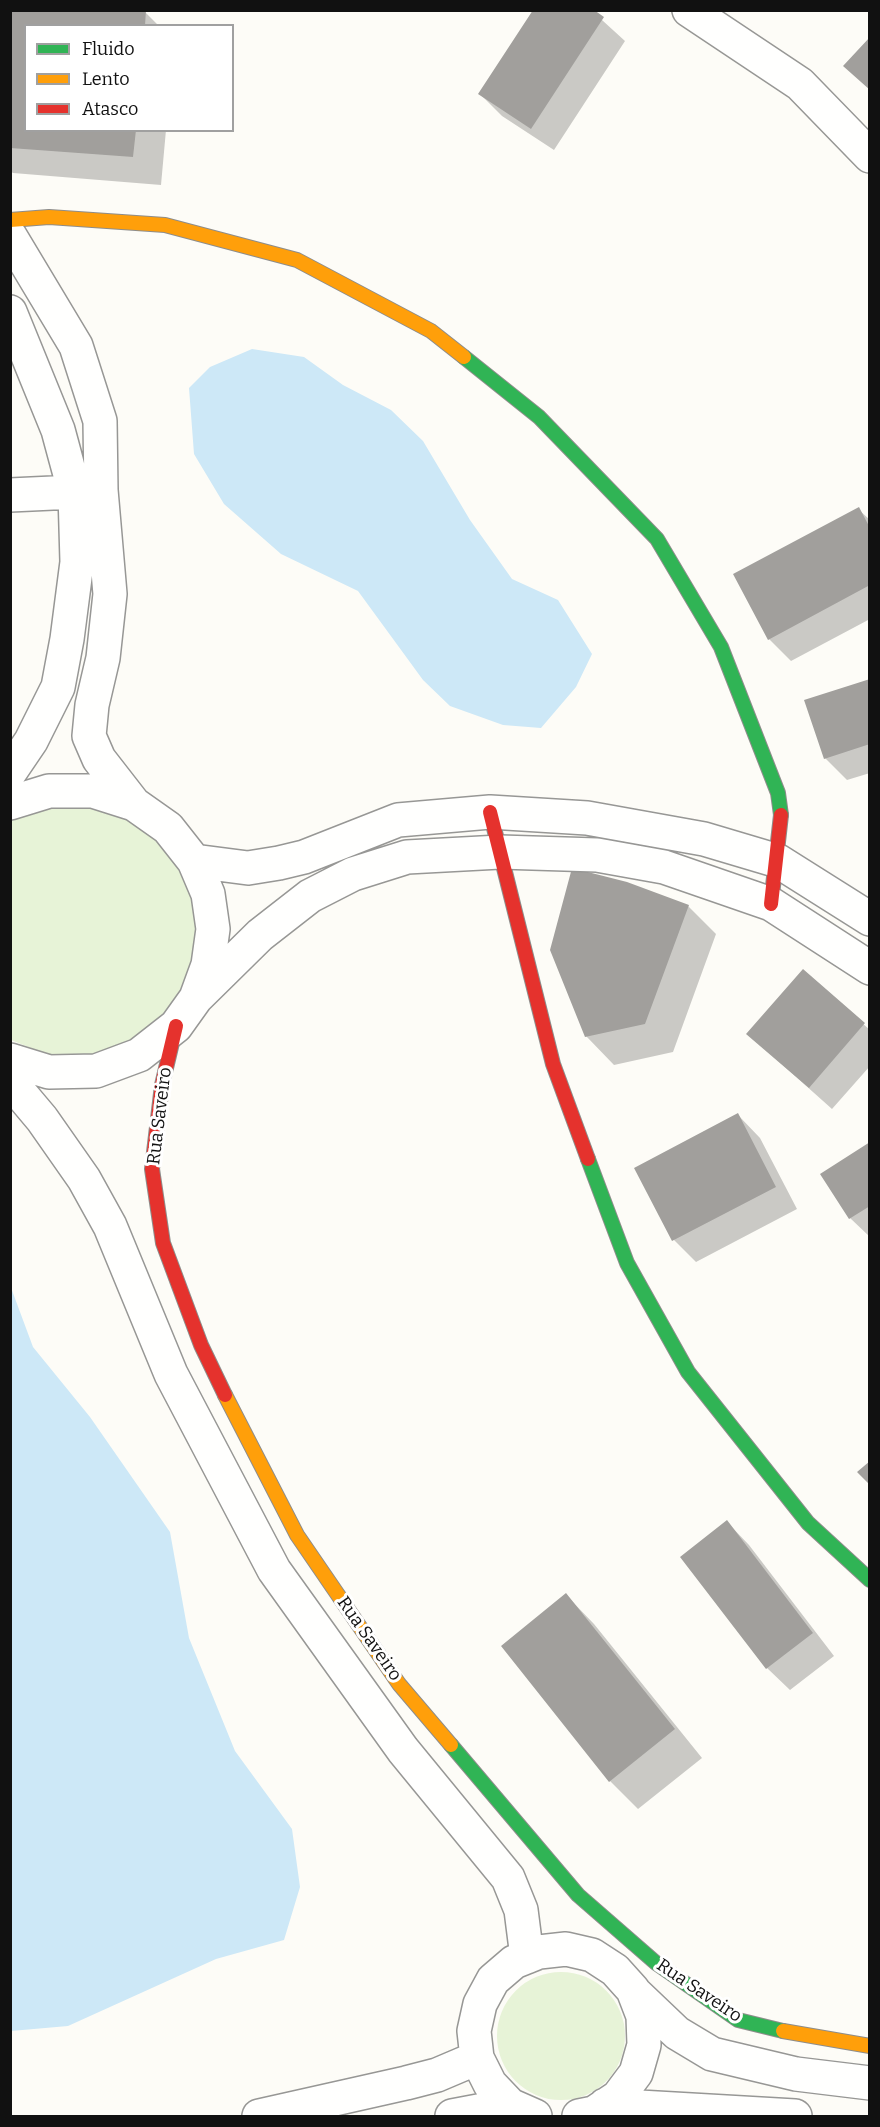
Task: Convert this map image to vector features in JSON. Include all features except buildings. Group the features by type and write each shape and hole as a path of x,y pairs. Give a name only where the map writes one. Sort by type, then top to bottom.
{"street":[{"path":"689,10 800,84 870,156"},
{"path":"10,220 49,217 165,225 297,260 431,331 539,417 657,539 721,646 778,793 782,823 771,904"},
{"path":"10,236 76,346 100,420 58,687 31,741 10,772"},
{"path":"10,312 58,430 88,492 110,594 103,658 92,705 89,736 99,759 134,804 168,828 194,861 208,894 213,929 208,965 196,999"},
{"path":"10,495 88,492"},
{"path":"10,803 50,791 93,791 134,804"},
{"path":"490,812 553,1064 627,1263 687,1372 808,1523 870,1580"},
{"path":"194,861 248,868 279,863 304,857 398,820 490,812 587,818 704,838 778,861 870,919"},
{"path":"10,1060 49,1072 96,1071 140,1055 176,1026 196,999 260,935 310,896 353,874 407,856 500,852 597,855 664,867 771,904 870,968"},
{"name":"Rua Saveiro","path":"176,1026 162,1084 152,1169 164,1243 201,1345 297,1535 399,1684 578,1895 656,1963 738,2020 788,2032 870,2046"},
{"name":"Rua Saveiro","path":"10,1081 42,1119 84,1179 110,1226 171,1374 274,1570 403,1750 470,1828 508,1878 521,1910 527,1957"},
{"path":"522,2111 490,2084 477,2058 474,2031 480,2004 493,1980 514,1962 539,1952 566,1949 592,1955 615,1970 676,2033 712,2054 796,2074 870,2083"},
{"path":"592,2111 618,2097 636,2073 644,2044 643,2016 633,1990"},
{"path":"676,2033 700,1995"},
{"path":"259,2116 406,2084 437,2075 477,2058"},
{"path":"453,2116 522,2111"},
{"path":"592,2111 795,2116"}],"green space":[{"path":"75,803 124,813 165,842 191,885 199,933 188,980 176,1001 160,1020 141,1035 119,1047 95,1054 71,1056 46,1054 11,1040 11,820 26,812"},
{"path":"561,1972 586,1977 607,1990 620,2011 625,2036 620,2061 607,2082 586,2095 561,2100 536,2095 515,2082 502,2061 497,2036 502,2011 515,1990 536,1977"}],"water":[{"path":"252,349 304,357 343,385 391,410 423,441 470,520 512,579 558,600 592,654 576,687 541,728 503,725 450,706 423,680 358,591 281,554 224,504 194,454 189,388 210,367"},
{"path":"10,1285 33,1347 90,1417 170,1532 189,1638 235,1751 292,1829 300,1887 284,1940 216,1959 68,2026 11,2031"}],"traffic: fast":[{"path":"464,357 539,417 657,539 721,647 778,793 781,815"},
{"path":"588,1159 627,1263 688,1372 808,1523 870,1580"},
{"path":"451,1745 578,1895 656,1963 738,2020 783,2031"}],"traffic: slow":[{"path":"10,220 49,217 165,225 297,260 431,331 464,357"},
{"path":"225,1395 297,1535 399,1684 451,1745"},
{"path":"783,2031 870,2046"}],"traffic: jam":[{"path":"490,812 553,1064 588,1159"},
{"path":"771,904 781,815"},
{"path":"176,1026 162,1085 152,1169 163,1243 201,1345 225,1395"}]}
